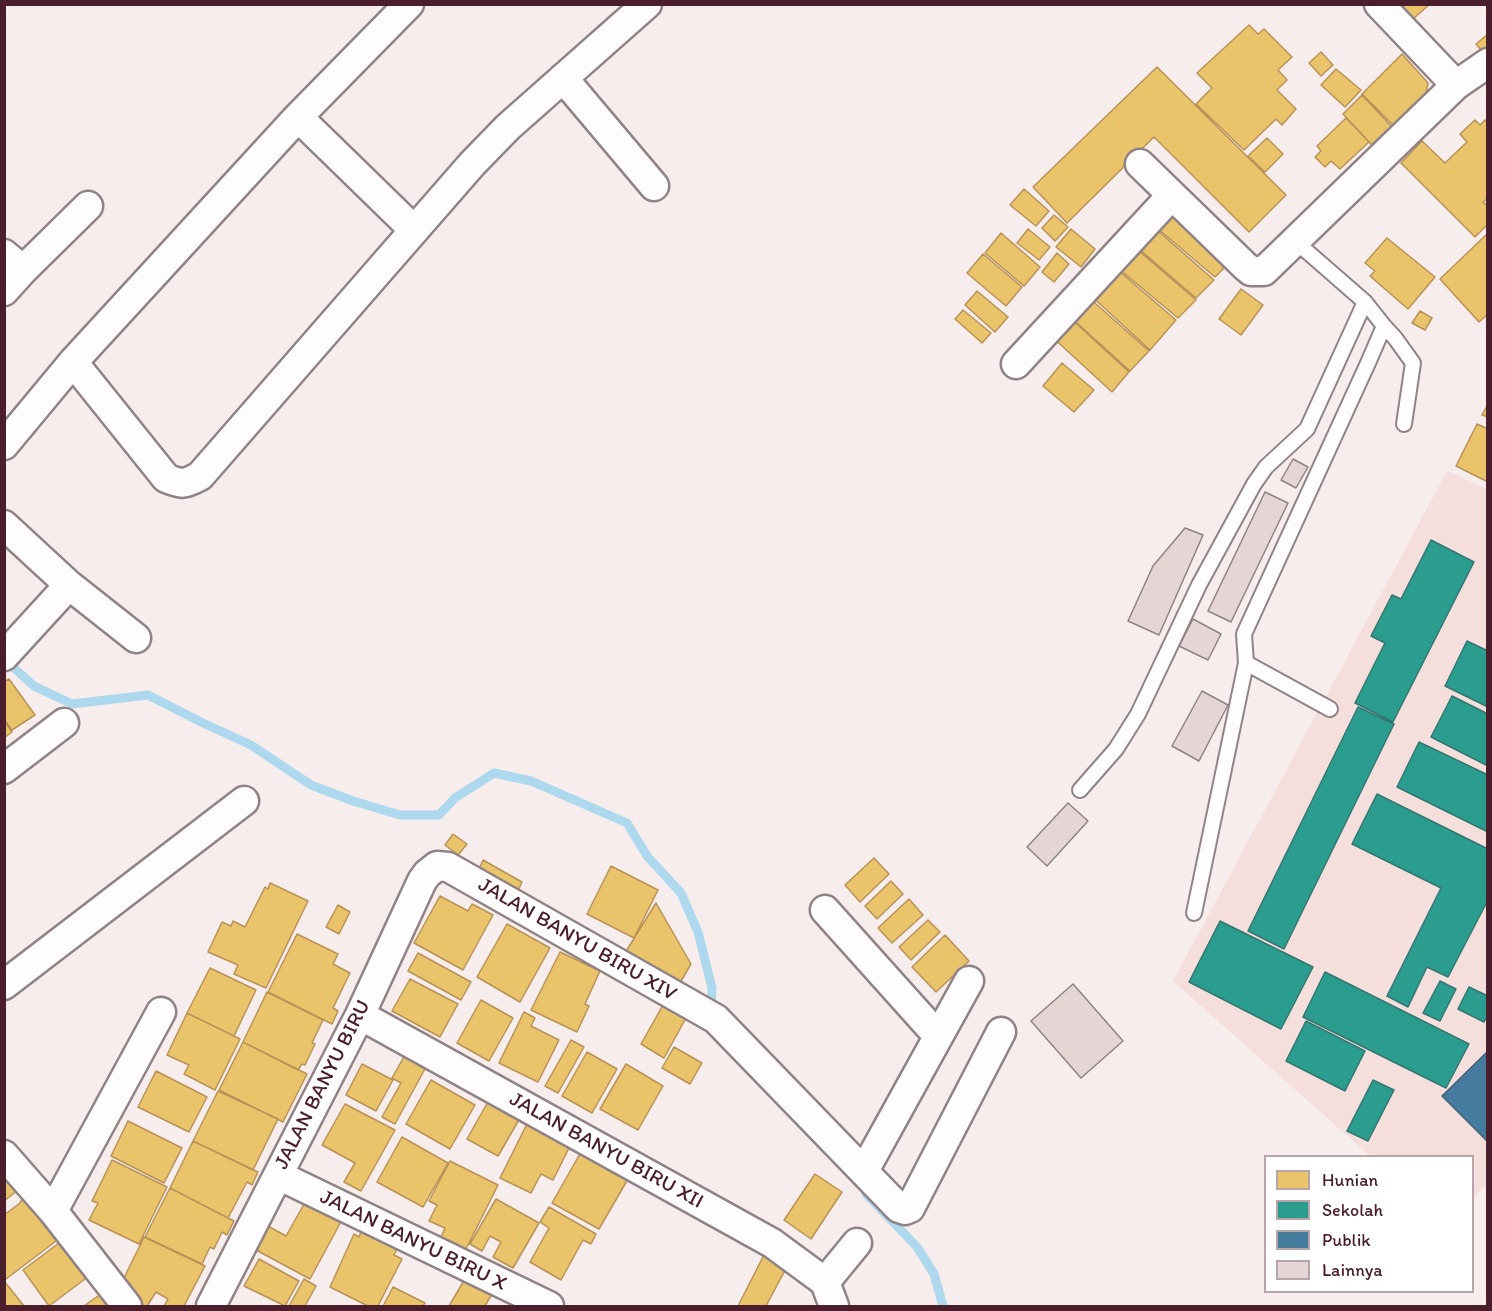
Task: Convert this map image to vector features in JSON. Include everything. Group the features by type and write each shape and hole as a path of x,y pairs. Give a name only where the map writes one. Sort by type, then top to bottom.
{"street":[{"path":"4,445 73,362 298,117 409,4"},
{"path":"73,362 166,478 177,483 187,483 200,476 471,164 508,127 646,4"},
{"path":"1379,4 1456,85"},
{"path":"1140,164 1251,272 1264,271 1456,85 1488,63"},
{"path":"564,78 654,186"},
{"path":"298,117 414,230"},
{"path":"1016,364 1172,195"},
{"path":"4,291 9,259 88,206"},
{"path":"4,525 69,585 136,638"},
{"path":"12,648 69,585"},
{"path":"4,769 64,723"},
{"path":"4,985 244,801"},
{"name":"JALAN BANYU BIRU XIV","path":"437,866 448,867 707,1014 899,1208 905,1210 910,1208 1001,1032"},
{"name":"JALAN BANYU BIRU","path":"211,1306 360,1015 423,881 427,874 437,866"},
{"path":"825,910 938,1036"},
{"path":"864,1171 969,981"},
{"path":"53,1211 161,1012"},
{"name":"JALAN BANYU BIRU XII","path":"360,1015 772,1243 830,1294"},
{"path":"4,1155 53,1211 127,1306"},
{"name":"JALAN BANYU BIRU X","path":"278,1175 549,1306"},
{"path":"830,1294 857,1243"}],"lane":[{"path":"1295,241 1365,302 1413,363 1404,424"},
{"path":"1080,790 1116,749 1138,714 1199,585 1254,484 1266,467 1306,429 1365,302"},
{"path":"1194,913 1246,663 1244,633 1384,326"},
{"path":"1246,663 1330,709"}],"shaded area":[{"path":"1447,471 1487,489 1487,1185 1474,1197 1474,1155 1369,1155 1173,981"}],"building: Hunian":[{"path":"1401,4 1430,4 1413,19"},
{"path":"1249,25 1258,34 1264,29 1292,57 1278,70 1287,80 1277,90 1296,109 1282,125 1276,119 1244,150 1196,104 1212,88 1197,73"},
{"path":"1488,34 1488,55 1486,56 1476,44"},
{"path":"1321,52 1333,65 1321,76 1309,63"},
{"path":"1402,54 1428,83 1425,99 1397,129 1362,94"},
{"path":"1157,67 1286,195 1249,232 1154,137 1067,223 1033,187"},
{"path":"1336,69 1361,90 1345,107 1321,85"},
{"path":"1362,95 1392,127 1372,145 1343,114"},
{"path":"1346,118 1369,142 1340,169 1331,161 1325,167 1315,157 1321,151 1317,146"},
{"path":"1475,120 1480,125 1485,120 1488,123 1488,198 1483,202 1488,207 1488,224 1475,237 1401,163 1422,141 1445,163 1467,142 1460,134"},
{"path":"1267,138 1283,154 1265,172 1248,156"},
{"path":"1024,189 1049,211 1036,226 1010,205"},
{"path":"1168,203 1233,259 1215,277 1151,223"},
{"path":"1054,215 1068,227 1055,241 1042,228"},
{"path":"1149,223 1214,280 1196,298 1132,243"},
{"path":"1028,229 1050,247 1039,260 1017,243"},
{"path":"1071,229 1095,249 1081,267 1056,247"},
{"path":"1001,233 1040,267 1024,286 985,253"},
{"path":"1488,233 1488,314 1479,322 1440,279"},
{"path":"1387,238 1435,277 1408,309 1370,276 1375,271 1365,263"},
{"path":"1131,244 1196,300 1178,318 1113,264"},
{"path":"1057,253 1069,264 1054,282 1042,272"},
{"path":"983,254 1022,287 1006,306 967,273"},
{"path":"1112,265 1176,320 1150,350 1087,292"},
{"path":"1241,289 1263,305 1241,335 1219,319"},
{"path":"977,291 1008,317 995,332 965,305"},
{"path":"1086,295 1149,351 1130,371 1068,315"},
{"path":"963,310 991,333 982,343 955,319"},
{"path":"1420,311 1432,318 1425,330 1412,323"},
{"path":"1067,315 1129,372 1112,392 1049,334"},
{"path":"1062,363 1094,390 1074,412 1043,386"},
{"path":"1488,404 1488,417 1482,415"},
{"path":"1477,424 1488,429 1488,482 1456,466"},
{"path":"9,679 35,715 12,730 4,719 4,682"},
{"path":"4,721 12,732 4,738"},
{"path":"453,834 467,844 458,855 445,845"},
{"path":"874,858 889,874 860,902 845,885"},
{"path":"483,860 522,882 518,891 479,869"},
{"path":"611,866 658,890 634,938 587,914"},
{"path":"891,881 903,894 877,919 865,906"},
{"path":"270,883 308,901 266,988 234,974 238,965 208,952 222,922 231,926 233,921 245,927 265,887 268,889"},
{"path":"440,896 468,911 472,904 493,915 463,970 414,943"},
{"path":"909,899 923,915 892,943 878,928"},
{"path":"656,903 691,964 680,983 625,953"},
{"path":"338,905 350,912 339,934 326,927"},
{"path":"928,920 940,932 911,960 899,947"},
{"path":"507,924 550,948 520,1002 477,977"},
{"path":"297,934 338,954 333,964 350,973 333,1008 338,1011 332,1024 268,992"},
{"path":"945,935 969,961 936,992 912,967"},
{"path":"560,952 600,971 585,1004 589,1006 577,1032 531,1010"},
{"path":"418,953 471,982 461,1000 408,971"},
{"path":"210,968 256,990 234,1036 187,1013"},
{"path":"410,979 458,1004 440,1037 392,1011"},
{"path":"267,992 323,1020 305,1065 302,1064 298,1070 243,1042"},
{"path":"481,1000 513,1018 489,1061 457,1043"},
{"path":"663,1005 686,1018 664,1058 641,1044"},
{"path":"524,1012 535,1018 531,1026 559,1040 538,1082 499,1063"},
{"path":"187,1013 240,1039 215,1090 184,1074 189,1065 167,1055"},
{"path":"571,1040 584,1047 558,1093 545,1086"},
{"path":"243,1042 307,1074 283,1122 219,1090"},
{"path":"674,1047 702,1063 690,1084 662,1068"},
{"path":"587,1052 617,1069 592,1113 562,1096"},
{"path":"405,1055 426,1067 395,1124 382,1117 401,1083 392,1078"},
{"path":"362,1064 393,1080 376,1111 346,1095"},
{"path":"626,1064 663,1086 638,1130 600,1109"},
{"path":"156,1071 207,1097 189,1132 138,1107"},
{"path":"431,1080 475,1105 450,1149 406,1124"},
{"path":"218,1091 278,1119 253,1170 193,1141"},
{"path":"489,1100 520,1118 498,1156 467,1139"},
{"path":"345,1104 395,1130 361,1191 344,1182 355,1163 322,1145"},
{"path":"531,1116 574,1138 553,1180 541,1174 531,1193 500,1178"},
{"path":"128,1121 182,1148 164,1183 111,1156"},
{"path":"402,1137 448,1163 423,1207 377,1182"},
{"path":"193,1141 258,1172 252,1185 247,1182 228,1218 170,1188"},
{"path":"581,1152 628,1179 599,1229 552,1203"},
{"path":"112,1160 167,1187 139,1244 89,1220 98,1203 92,1201"},
{"path":"450,1161 498,1185 466,1249 441,1237 445,1228 429,1221 437,1205 429,1201"},
{"path":"815,1174 842,1192 811,1239 784,1220"},
{"path":"4,1176 17,1191 4,1201"},
{"path":"170,1188 234,1221 227,1235 222,1232 214,1249 210,1247 202,1264 145,1237"},
{"path":"32,1192 64,1235 6,1279 4,1277 4,1215"},
{"path":"307,1199 343,1218 310,1279 256,1250 268,1226 286,1236"},
{"path":"496,1199 539,1223 513,1268 493,1257 501,1242 490,1236 482,1251 470,1244"},
{"path":"549,1207 596,1234 591,1244 583,1240 561,1280 530,1262 549,1228 540,1222"},
{"path":"362,1229 398,1247 394,1255 402,1259 378,1306 368,1306 330,1287 354,1234 359,1237"},
{"path":"144,1237 205,1266 184,1306 164,1306 168,1299 156,1292 147,1306 143,1306 123,1280"},
{"path":"63,1240 89,1276 49,1306 23,1270"},
{"path":"767,1249 790,1261 766,1306 738,1306"},
{"path":"259,1259 299,1281 285,1306 244,1286"},
{"path":"304,1279 316,1286 305,1306 289,1306"},
{"path":"465,1279 492,1294 485,1306 449,1306"},
{"path":"4,1281 24,1306 4,1306"},
{"path":"393,1287 425,1303 423,1306 383,1306"},
{"path":"102,1293 112,1306 84,1306"}],"building: Sekolah":[{"path":"1431,540 1474,562 1393,722 1355,703 1385,643 1371,636 1392,595 1401,599"},
{"path":"1467,641 1488,651 1488,707 1445,686"},
{"path":"1452,696 1488,714 1488,766 1431,737"},
{"path":"1358,707 1394,724 1284,949 1248,931"},
{"path":"1419,742 1488,775 1488,832 1397,787"},
{"path":"1377,794 1488,849 1488,900 1448,977 1427,967 1408,1007 1387,996 1441,888 1352,844"},
{"path":"1220,921 1313,967 1281,1029 1189,982"},
{"path":"1325,972 1469,1044 1446,1088 1303,1017"},
{"path":"1440,981 1456,989 1440,1021 1423,1013"},
{"path":"1469,987 1488,996 1488,1015 1484,1022 1458,1009"},
{"path":"1306,1021 1365,1051 1345,1091 1286,1061"},
{"path":"1373,1080 1394,1090 1368,1141 1347,1131"}],"building: Publik":[{"path":"1488,1051 1488,1142 1442,1096"}],"building: Lainnya":[{"path":"1293,459 1308,467 1296,488 1281,480"},
{"path":"1265,492 1288,503 1231,622 1208,611"},
{"path":"1185,528 1203,535 1159,635 1128,621 1153,566"},
{"path":"1193,619 1221,634 1208,660 1179,646"},
{"path":"1202,691 1228,705 1199,761 1172,746"},
{"path":"1068,803 1088,821 1047,866 1027,847"},
{"path":"1073,984 1123,1041 1081,1078 1031,1021"}],"waterway":[{"path":"4,659 34,686 72,704 148,695 251,745 311,785 400,815 439,815 455,798 494,773 531,781 627,823 647,856 681,893 698,932 712,988 711,1012"},
{"path":"866,1194 917,1247 934,1274 943,1306"}]}
